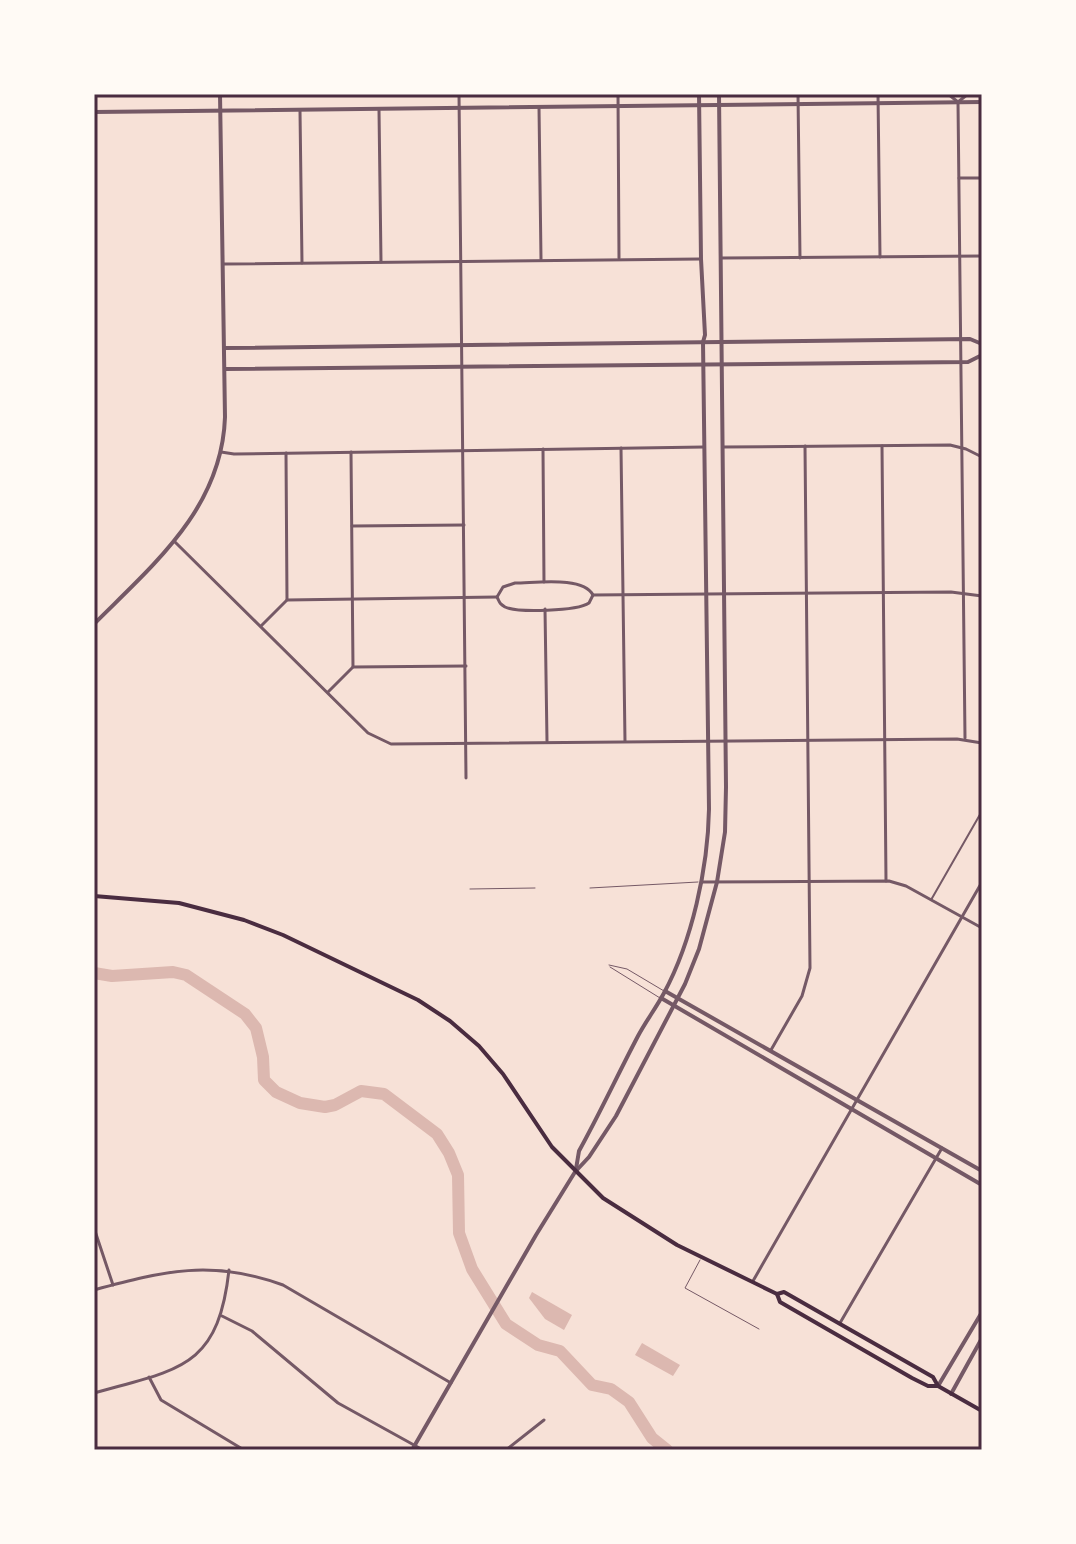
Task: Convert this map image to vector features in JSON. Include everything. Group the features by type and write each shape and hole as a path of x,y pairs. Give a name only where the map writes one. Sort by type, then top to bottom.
{"main road":[{"path":"94,896 179,903 244,920 283,935 418,1000 450,1021 479,1046 503,1074 552,1147 610,1203 701,1258 777,1294 784,1292 840,1323 933,1377 938,1386 982,1411"},
{"path":"777,1294 780,1302 928,1386 938,1386"}],"street":[{"path":"94,624 175,542 204,497 221,452 225,417 225,348 220,94"},
{"path":"459,94 466,778"},
{"path":"618,94 619,259"},
{"path":"575,1172 579,1151 615,1086 642,1028 665,991 686,936 701,882 708,822 704,293 699,94"},
{"path":"414,1448 575,1172 589,1157 616,1116 678,998 699,949 717,882 725,832 719,94"},
{"path":"798,94 800,258"},
{"path":"878,94 880,257"},
{"path":"948,94 958,102"},
{"path":"958,102 968,94"},
{"path":"958,102 965,740"},
{"path":"94,112 982,102"},
{"path":"539,107 541,261"},
{"path":"379,108 381,262"},
{"path":"300,110 302,263"},
{"path":"959,178 982,178"},
{"path":"721,258 982,256"},
{"path":"224,264 701,259"},
{"path":"225,348 960,339 982,344"},
{"path":"225,369 961,362 972,361 982,355"},
{"path":"771,1050 809,978 805,446"},
{"path":"882,446 886,881"},
{"path":"221,452 704,447"},
{"path":"723,447 962,447 982,457"},
{"path":"621,448 625,742"},
{"path":"543,449 544,583"},
{"path":"351,452 353,667"},
{"path":"286,453 287,600"},
{"path":"351,526 464,525"},
{"path":"175,542 368,733 381,741 399,744 965,740 982,743"},
{"path":"544,583 579,584 589,588 593,595 592,600 583,607 545,609 511,609 500,603 497,597 498,592 508,585 544,583"},
{"path":"593,595 964,592 982,596"},
{"path":"261,626 287,600 497,597"},
{"path":"545,609 547,742"},
{"path":"327,692 353,667 466,666"},
{"path":"931,900 982,811"},
{"path":"701,882 886,881 906,886 982,928"},
{"path":"752,1282 982,882"},
{"path":"665,991 982,1171"},
{"path":"661,998 673,1008 982,1185"},
{"path":"840,1323 942,1148"},
{"path":"94,1228 113,1285"},
{"path":"94,1290 177,1270 229,1270 255,1275 283,1285 451,1383"},
{"path":"94,1393 175,1369 195,1357 210,1339 222,1316 229,1270"},
{"path":"938,1386 982,1312"},
{"path":"222,1316 252,1331 338,1403 414,1448 423,1450"},
{"path":"951,1394 982,1338"},
{"path":"149,1377 161,1400 244,1450"},
{"path":"506,1450 544,1420"}],"lane":[{"path":"590,888 701,882"},
{"path":"470,889 535,888"},
{"path":"661,998 609,965 627,969 665,991"},
{"path":"701,1258 685,1288 759,1329"}],"shaded area":[{"path":"532,1292 572,1315 564,1330 545,1319 529,1298"},
{"path":"642,1343 680,1365 673,1376 635,1355"}],"waterway":[{"path":"94,973 112,976 173,972 186,975 245,1014 256,1028 263,1057 264,1080 276,1092 300,1103 325,1107 361,1091 384,1094 437,1134 458,1175 459,1233 472,1269 506,1324 538,1345 560,1351 592,1385 611,1389 629,1402 652,1438 667,1450"}]}
